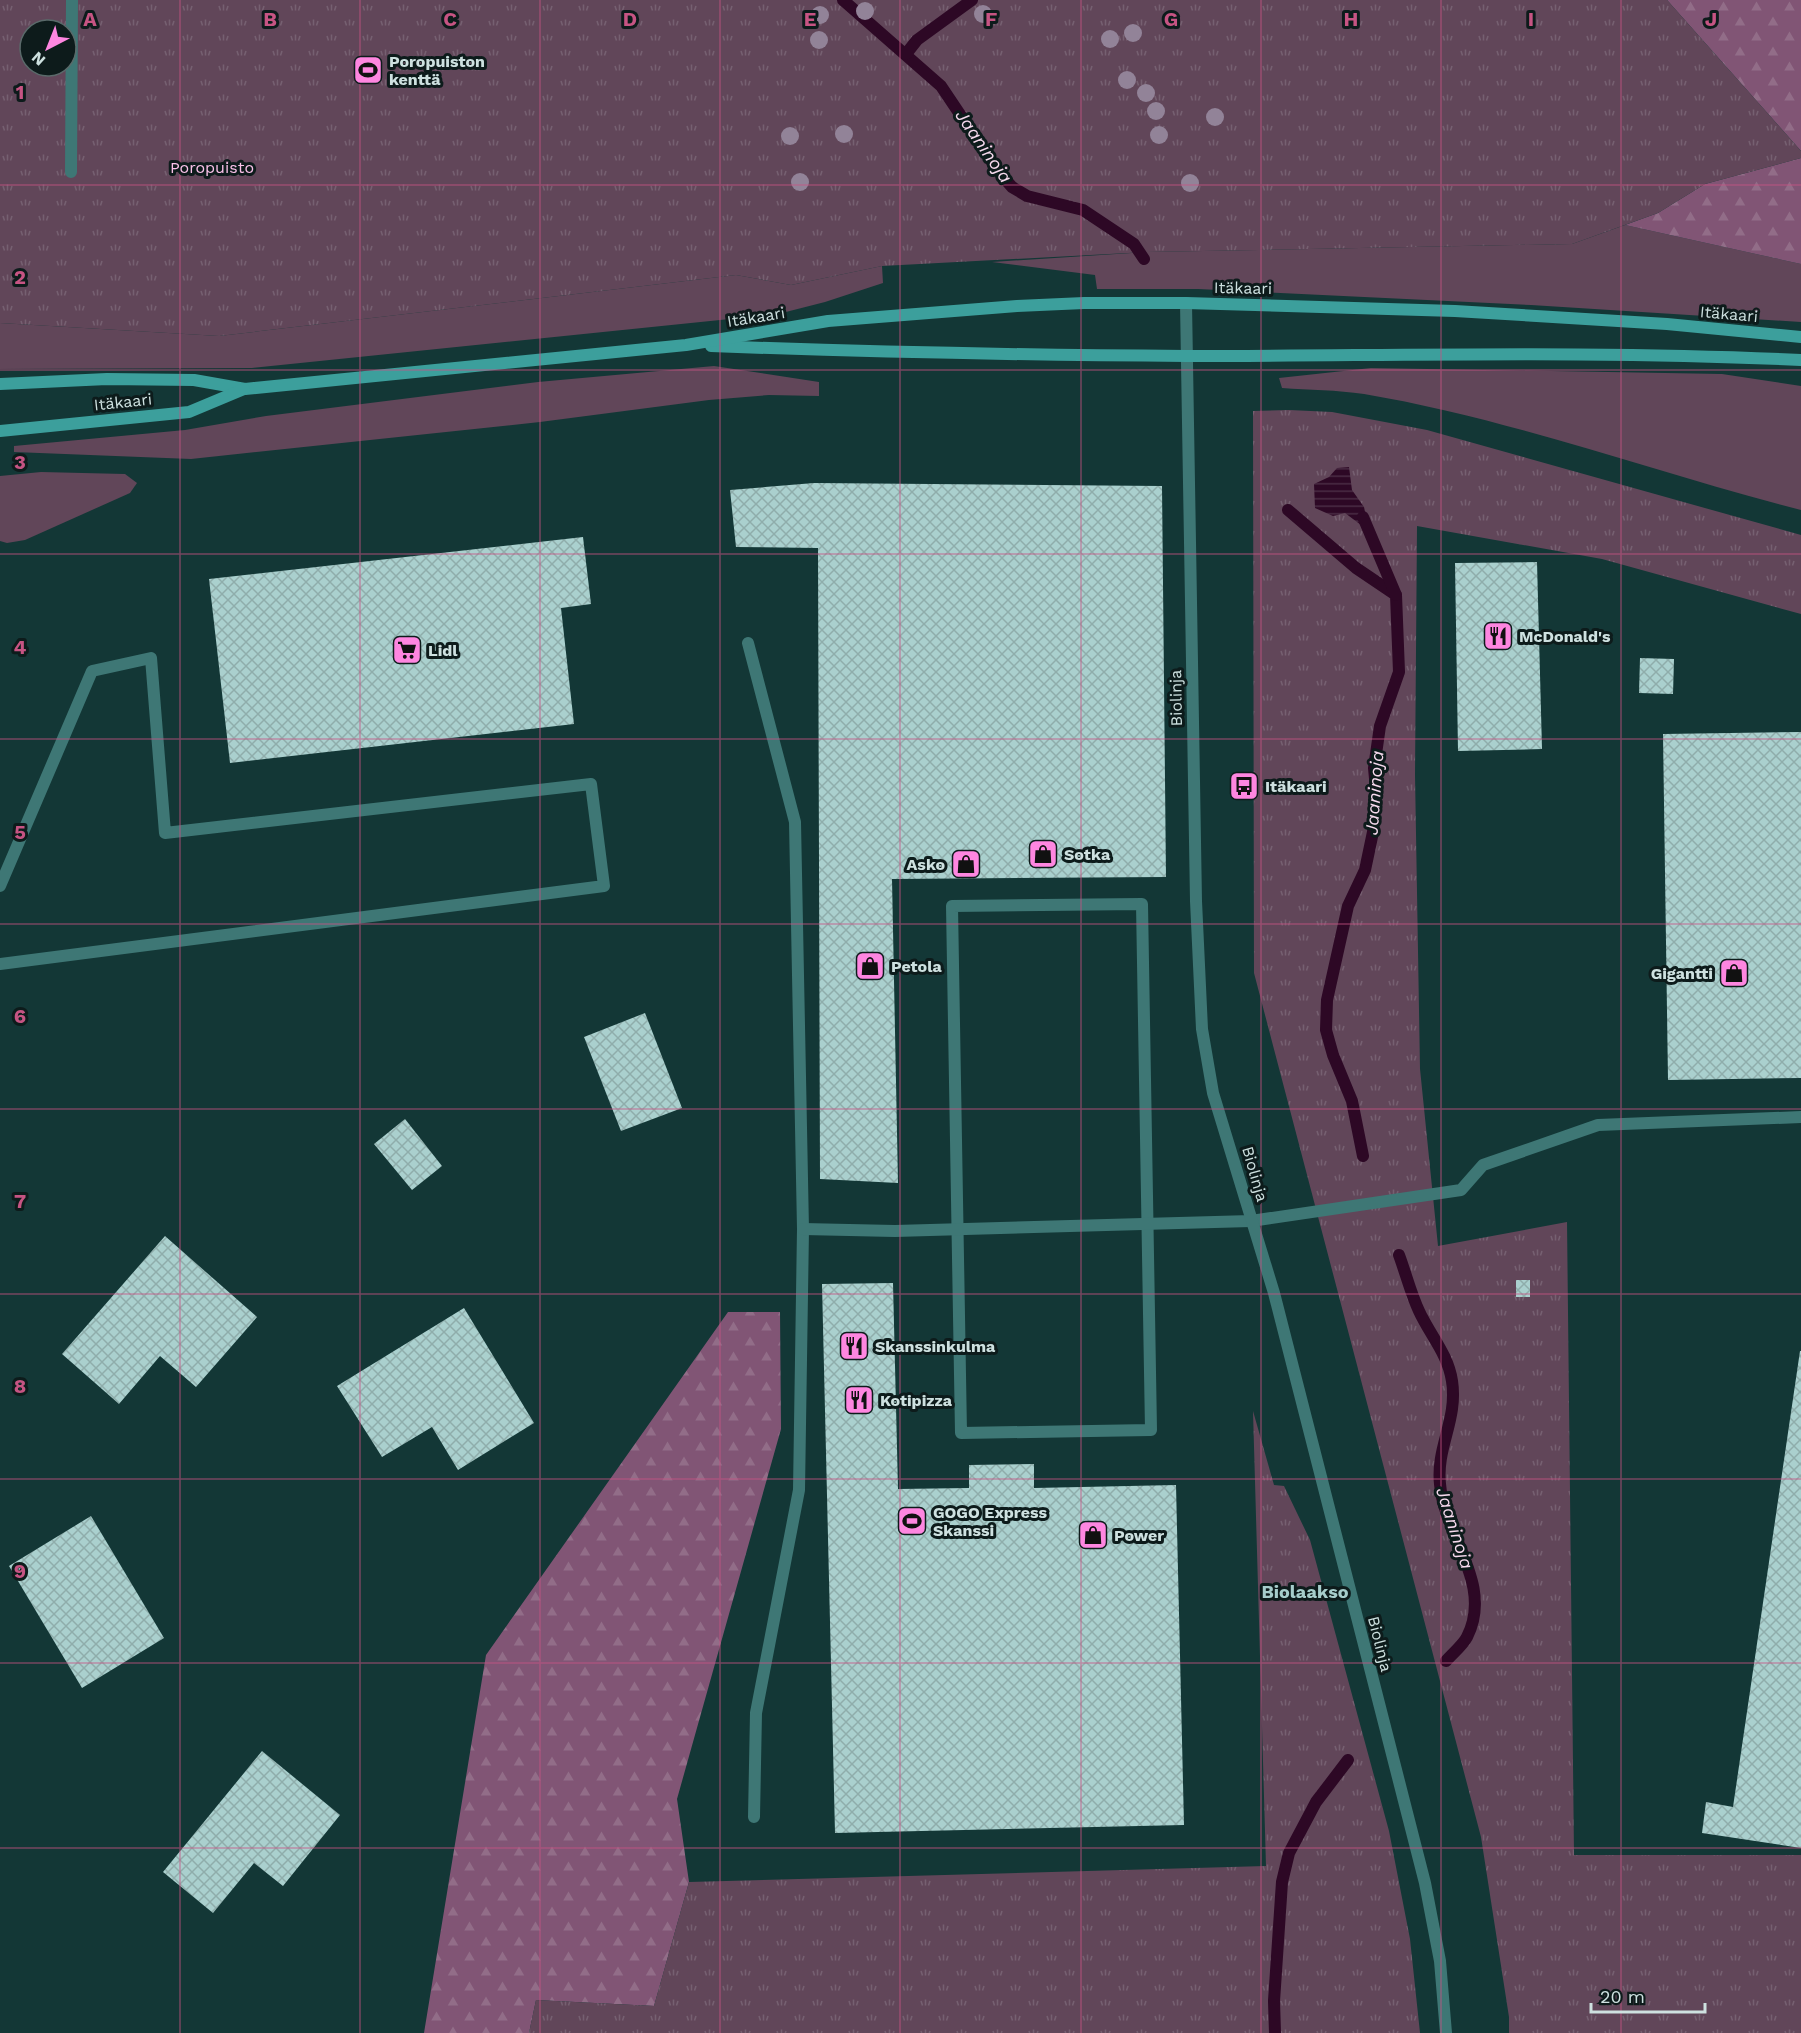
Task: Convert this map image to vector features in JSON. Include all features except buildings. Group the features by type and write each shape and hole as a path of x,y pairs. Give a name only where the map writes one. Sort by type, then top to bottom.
{"street":[{"path":"71,172 72,0"},
{"name":"Itäkaari","path":"0,384 107,379 194,380 245,389 686,345 828,321 1017,306 1185,303 1490,313 1801,337"},
{"name":"Biolinja","path":"1185,303 1196,901 1202,1029 1213,1093 1274,1293 1425,1883 1440,1961 1446,2033"},
{"name":"Itäkaari","path":"686,345 832,351 1186,356 1370,353 1801,360"},
{"name":"Itäkaari","path":"0,431 189,412 245,389"},
{"path":"748,643 795,822 802,1229 800,1490 756,1713 754,1817"},
{"path":"0,886 92,671 152,658 165,833 591,784 604,886 0,964"},
{"path":"1142,904 1151,1431 961,1433 957,1230 952,906 1142,904"},
{"path":"802,1229 957,1230 1251,1221 1461,1190 1483,1165 1598,1125 1801,1117"}],"green space":[{"name":"Poropuisto","path":"0,0 1667,0 1801,151 1801,158 1705,184 1658,213 1572,244 1147,252 882,266 791,285 736,275 219,336 0,323"},
{"path":"1667,0 1801,0 1801,151"},
{"path":"1801,158 1801,264 1625,225 1658,213 1705,184"},
{"path":"1625,225 1801,264 1801,322 1531,305 1198,289 1097,289 1095,275 992,262 1147,252 1572,244"},
{"path":"882,266 883,283 778,314 252,368 0,369 0,323 219,336 736,275 791,285"},
{"path":"714,366 819,382 819,396 769,395 709,400 540,422 191,459 14,452 14,446 185,430 266,416 538,382"},
{"path":"1371,368 1722,374 1801,386 1801,510 1474,417 1364,394 1282,388 1279,378"},
{"path":"1253,411 1332,412 1427,430 1801,535 1801,614 1602,559 1417,526 1415,775 1420,1069 1438,1246 1567,1222 1574,1855 1801,1855 1801,2033 1509,2033 1509,2017 1481,1837 1254,973"},
{"path":"41,472 125,474 137,483 130,493 25,540 7,543 0,541 0,476"},
{"path":"728,1312 780,1312 781,1429 677,1799 689,1882 654,2006 536,2000 529,2033 424,2033 486,1655"},
{"path":"1253,1411 1274,1485 1284,1486 1310,1540 1389,1831 1410,1939 1420,2033 529,2033 536,2000 654,2006 689,1882 1266,1866"}],"shaded area":[{"path":"1349,467 1352,490 1364,507 1369,531 1345,513 1333,516 1315,508 1314,484 1329,477 1337,468"}],"waterway":[{"name":"Jaaninoja","path":"843,0 941,86 998,171 1012,187 1027,196 1083,210 1134,244 1144,259"},
{"path":"906,54 917,40 972,0"},
{"name":"Jaaninoja","path":"1288,510 1356,568 1396,595 1399,672 1380,726 1374,768 1376,789 1373,832 1365,870 1348,906 1327,1000 1326,1030 1333,1055 1352,1101 1363,1156"},
{"path":"1363,517 1396,595"},
{"name":"Jaaninoja","path":"1399,1255 1416,1304 1443,1353 1452,1381 1452,1408 1441,1458 1440,1484 1443,1503 1465,1560 1475,1598 1474,1617 1467,1637 1446,1661"},
{"name":"Jaaninoja","path":"1275,2033 1274,2001 1282,1882 1289,1853 1316,1802 1348,1760"}],"place":[{"name":"Poropuiston kenttä","path":"368,70"},
{"name":"McDonald's","path":"1498,636"},
{"name":"Lidl","path":"407,650"},
{"name":"Itäkaari","path":"1244,786"},
{"name":"Sotka","path":"1043,854"},
{"name":"Asko","path":"966,864"},
{"name":"Petola","path":"870,966"},
{"name":"Gigantti","path":"1734,973"},
{"name":"Skanssinkulma","path":"854,1346"},
{"name":"Kotipizza","path":"859,1400"},
{"name":"GOGO Express Skanssi","path":"912,1521"},
{"name":"Power","path":"1093,1535"}],"district":[{"name":"Biolaakso","path":"1305,1591"}]}
